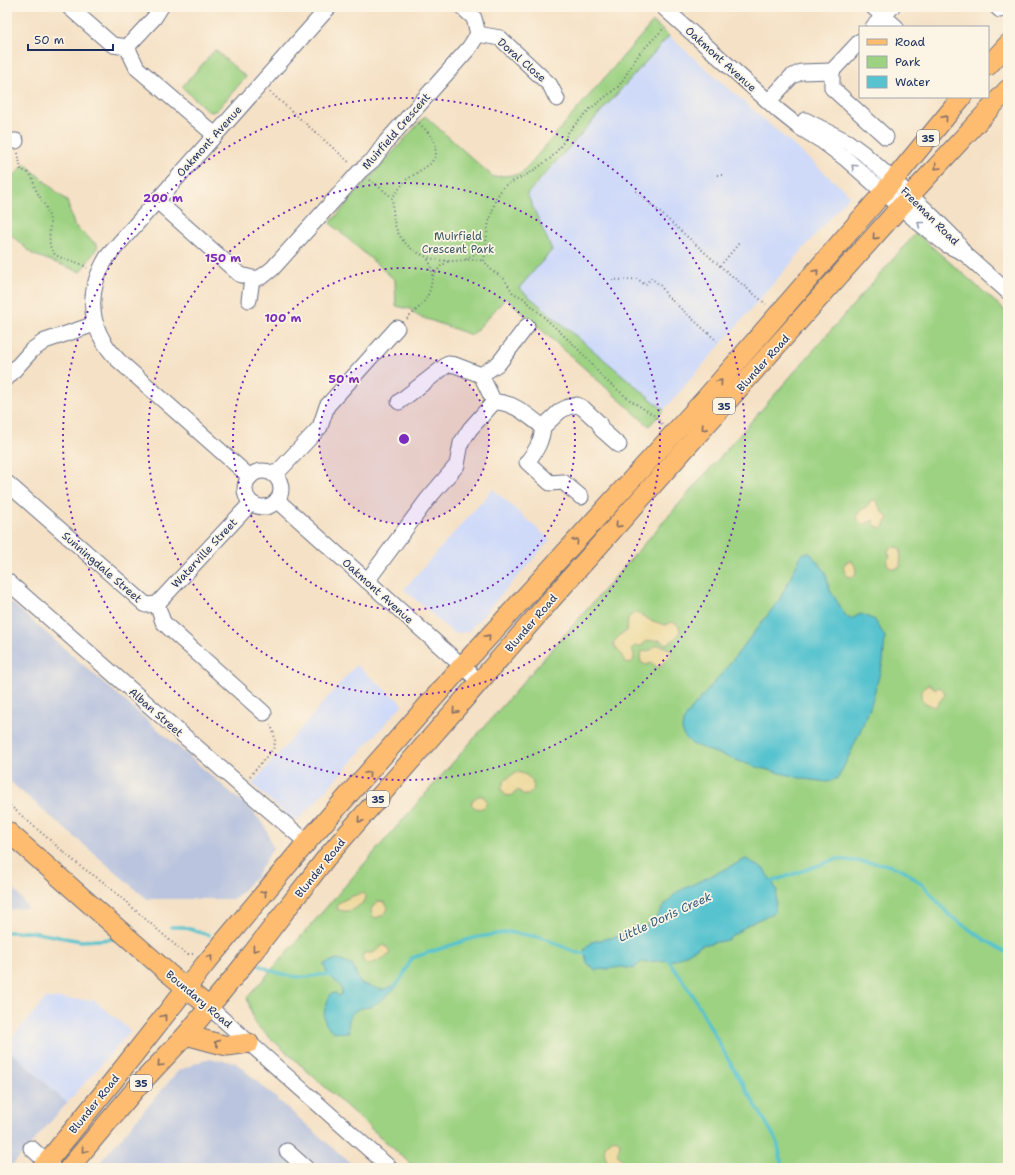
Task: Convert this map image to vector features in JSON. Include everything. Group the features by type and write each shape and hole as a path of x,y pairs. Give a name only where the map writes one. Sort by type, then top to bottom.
{"main road":[{"path":"989,65 1008,44"},
{"name":"Blunder Road","path":"69,1168 139,1086 186,1035 326,858 548,603 1008,89"},
{"name":"Blunder Road","path":"47,1166 206,963 308,842 462,666 704,400 889,186 961,98"},
{"name":"Boundary Road","path":"7,831 166,972 209,1007"},
{"path":"186,1035 227,1046 249,1043"}],"street":[{"path":"69,7 113,45 127,47"},
{"path":"127,47 154,18 161,7"},
{"name":"Oakmont Avenue","path":"250,477 109,351 95,324 93,308 94,291 97,276 107,257 156,200 215,136 329,7"},
{"path":"462,7 474,18 478,34"},
{"name":"Oakmont Avenue","path":"662,7 799,127 889,186 906,202"},
{"path":"881,14 895,26"},
{"name":"Doral Close","path":"478,34 500,38 550,85 557,99"},
{"name":"Muirfield Crescent","path":"252,279 262,277 273,268 360,172 373,160 410,113 469,48 478,34"},
{"path":"859,42 832,71 832,88 886,137"},
{"path":"127,47 137,68 215,136"},
{"path":"774,106 791,77 801,72 832,71"},
{"path":"156,200 239,274 252,279 249,300"},
{"name":"Freeman Road","path":"906,202 947,245 964,253 1008,292"},
{"path":"7,378 32,350 45,341 95,324"},
{"path":"481,375 499,363 527,326"},
{"path":"275,476 320,427 327,406 397,328"},
{"path":"399,402 448,364 455,364 481,375 494,402"},
{"path":"367,581 427,500 457,465 461,443 470,429 494,402 504,402 514,406 543,427"},
{"path":"581,497 563,482 550,483 527,462 536,450 542,438 543,427 560,411 577,405 583,408 599,423 602,430 619,445"},
{"path":"259,471 265,471 275,476 280,485 280,496 273,504 262,507 251,503 246,493 247,481 250,477 259,471"},
{"name":"Sunningdale Street","path":"7,483 146,605 157,604 164,622 169,628 264,713"},
{"name":"Oakmont Avenue","path":"277,500 480,682"},
{"name":"Waterville Street","path":"157,604 251,503"},
{"name":"Alban Street","path":"7,581 241,786 308,842"},
{"name":"Boundary Road","path":"209,1007 390,1168"},
{"path":"31,1148 47,1166"},
{"path":"287,1151 306,1168"}],"path":[{"path":"484,262 488,226 496,198 504,186 530,173 551,158 561,146 569,131 590,109 619,86 639,54 664,28"},
{"path":"270,92 360,172 392,198"},
{"path":"410,113 432,137 435,143 436,156 430,164 406,180 392,198 395,225 406,246 426,257 450,261 476,259 484,262 492,271 503,277 513,293 524,298 572,343 602,377 630,400 655,416 662,424"},
{"path":"12,141 21,170 32,176 35,187 46,207 50,222 50,247 53,253 59,258 83,264 97,276"},
{"path":"717,175 725,175"},
{"path":"636,191 720,266 767,305"},
{"path":"720,266 740,242"},
{"path":"465,260 478,252 486,244"},
{"path":"426,257 432,267 433,277"},
{"path":"397,328 424,302 433,277 441,266 450,261"},
{"path":"612,280 638,279 645,285 651,278 661,286 667,296 718,341"},
{"path":"241,786 273,749 275,744 272,729 264,713"},
{"path":"7,803 80,866 106,885 182,952 197,956"}],"shaded area":[{"path":"669,36 850,195 664,410 519,288 552,250 527,195"},
{"path":"493,489 550,540 469,631 453,633 404,589"},
{"path":"7,599 250,809 265,826 273,848 256,877 234,899 147,899 7,779"},
{"path":"356,665 403,704 300,819 290,818 252,784"},
{"path":"7,879 28,908 7,910"},
{"path":"46,998 94,1000 131,1031 67,1103 7,1048 7,1043"},
{"path":"7,1048 67,1103 10,1168 7,1168"},
{"path":"206,1059 235,1062 356,1168 95,1168 178,1071"}],"green space":[{"name":"Muirfield Crescent Park","path":"653,22 669,36 527,194 552,250 519,288 664,410 649,426 506,298 472,335 418,316 410,309 396,306 395,280 330,223 425,116 493,177 521,174"},
{"path":"215,50 246,77 217,110 212,112 208,111 182,87"},
{"path":"25,164 67,201 74,225 98,246 81,272 32,254 7,231 7,183"},
{"path":"916,233 1008,313 1008,1168 415,1168 255,1024 247,998"}],"sand":[{"path":"875,500 888,518 885,525 881,528 874,525 873,520 866,524 862,524 858,520 857,515 860,511 867,507 870,501"},
{"path":"893,547 901,550 900,567 894,569 889,567 887,564 890,557 888,552 889,549"},
{"path":"851,561 856,569 856,573 853,577 846,576 843,567 846,562"},
{"path":"634,613 665,625 672,622 675,623 679,626 680,631 674,639 666,644 659,640 646,641 642,646 635,646 631,649 634,653 634,660 627,663 624,661 613,643 620,635 627,631 628,618"},
{"path":"659,645 670,650 671,656 658,668 652,663 646,665 642,663 640,659 641,652 651,650 654,646"},
{"path":"928,684 936,689 939,687 945,694 935,707 925,703 921,698 921,691"},
{"path":"516,772 527,776 532,780 534,787 533,791 528,795 524,795 518,790 511,796 505,795 501,789 504,781"},
{"path":"478,796 483,796 487,801 483,808 475,808 471,804"},
{"path":"363,893 366,897 365,901 356,908 349,911 337,909 337,904 345,899"},
{"path":"378,901 385,902 388,909 384,915 375,918 372,915 371,909"},
{"path":"384,945 390,952 389,955 372,964 365,963 362,958 364,953 373,953"},
{"path":"615,1139 619,1141 620,1145 617,1154 627,1168 611,1168 605,1156 604,1152 606,1144"}],"water":[{"path":"804,553 810,553 825,571 830,590 846,616 851,619 861,614 875,620 885,637 883,662 870,708 838,778 828,782 804,779 753,766 710,751 692,744 683,735 682,728 683,722 689,712 724,671 780,599 801,556"},
{"path":"746,859 764,869 777,890 775,912 749,924 727,940 702,945 675,960 642,962 633,969 623,967 596,970 587,963 584,950 591,942 634,933 653,921 677,892"},
{"path":"337,959 353,966 360,983 382,990 399,984 376,1004 370,1007 361,1008 353,1013 348,1026 349,1033 336,1032 330,1029 324,1015 326,1004 331,994 336,993 338,996 341,995 342,991 339,984 327,974 324,964"}],"waterway":[{"name":"Little Doris Creek","path":"768,883 836,859 884,864 904,870 925,887 950,916 985,940 1008,953"},
{"name":"Little Doris Creek","path":"171,927 183,927 209,935"},
{"name":"Little Doris Creek","path":"7,932 32,932 81,941 116,939"},
{"name":"Little Doris Creek","path":"395,986 398,984 412,958 473,938 509,932 544,938 577,953 589,953"},
{"path":"667,958 692,994 729,1061 777,1141 781,1168"},
{"name":"Little Doris Creek","path":"255,963 284,975 296,977 330,976"}]}
